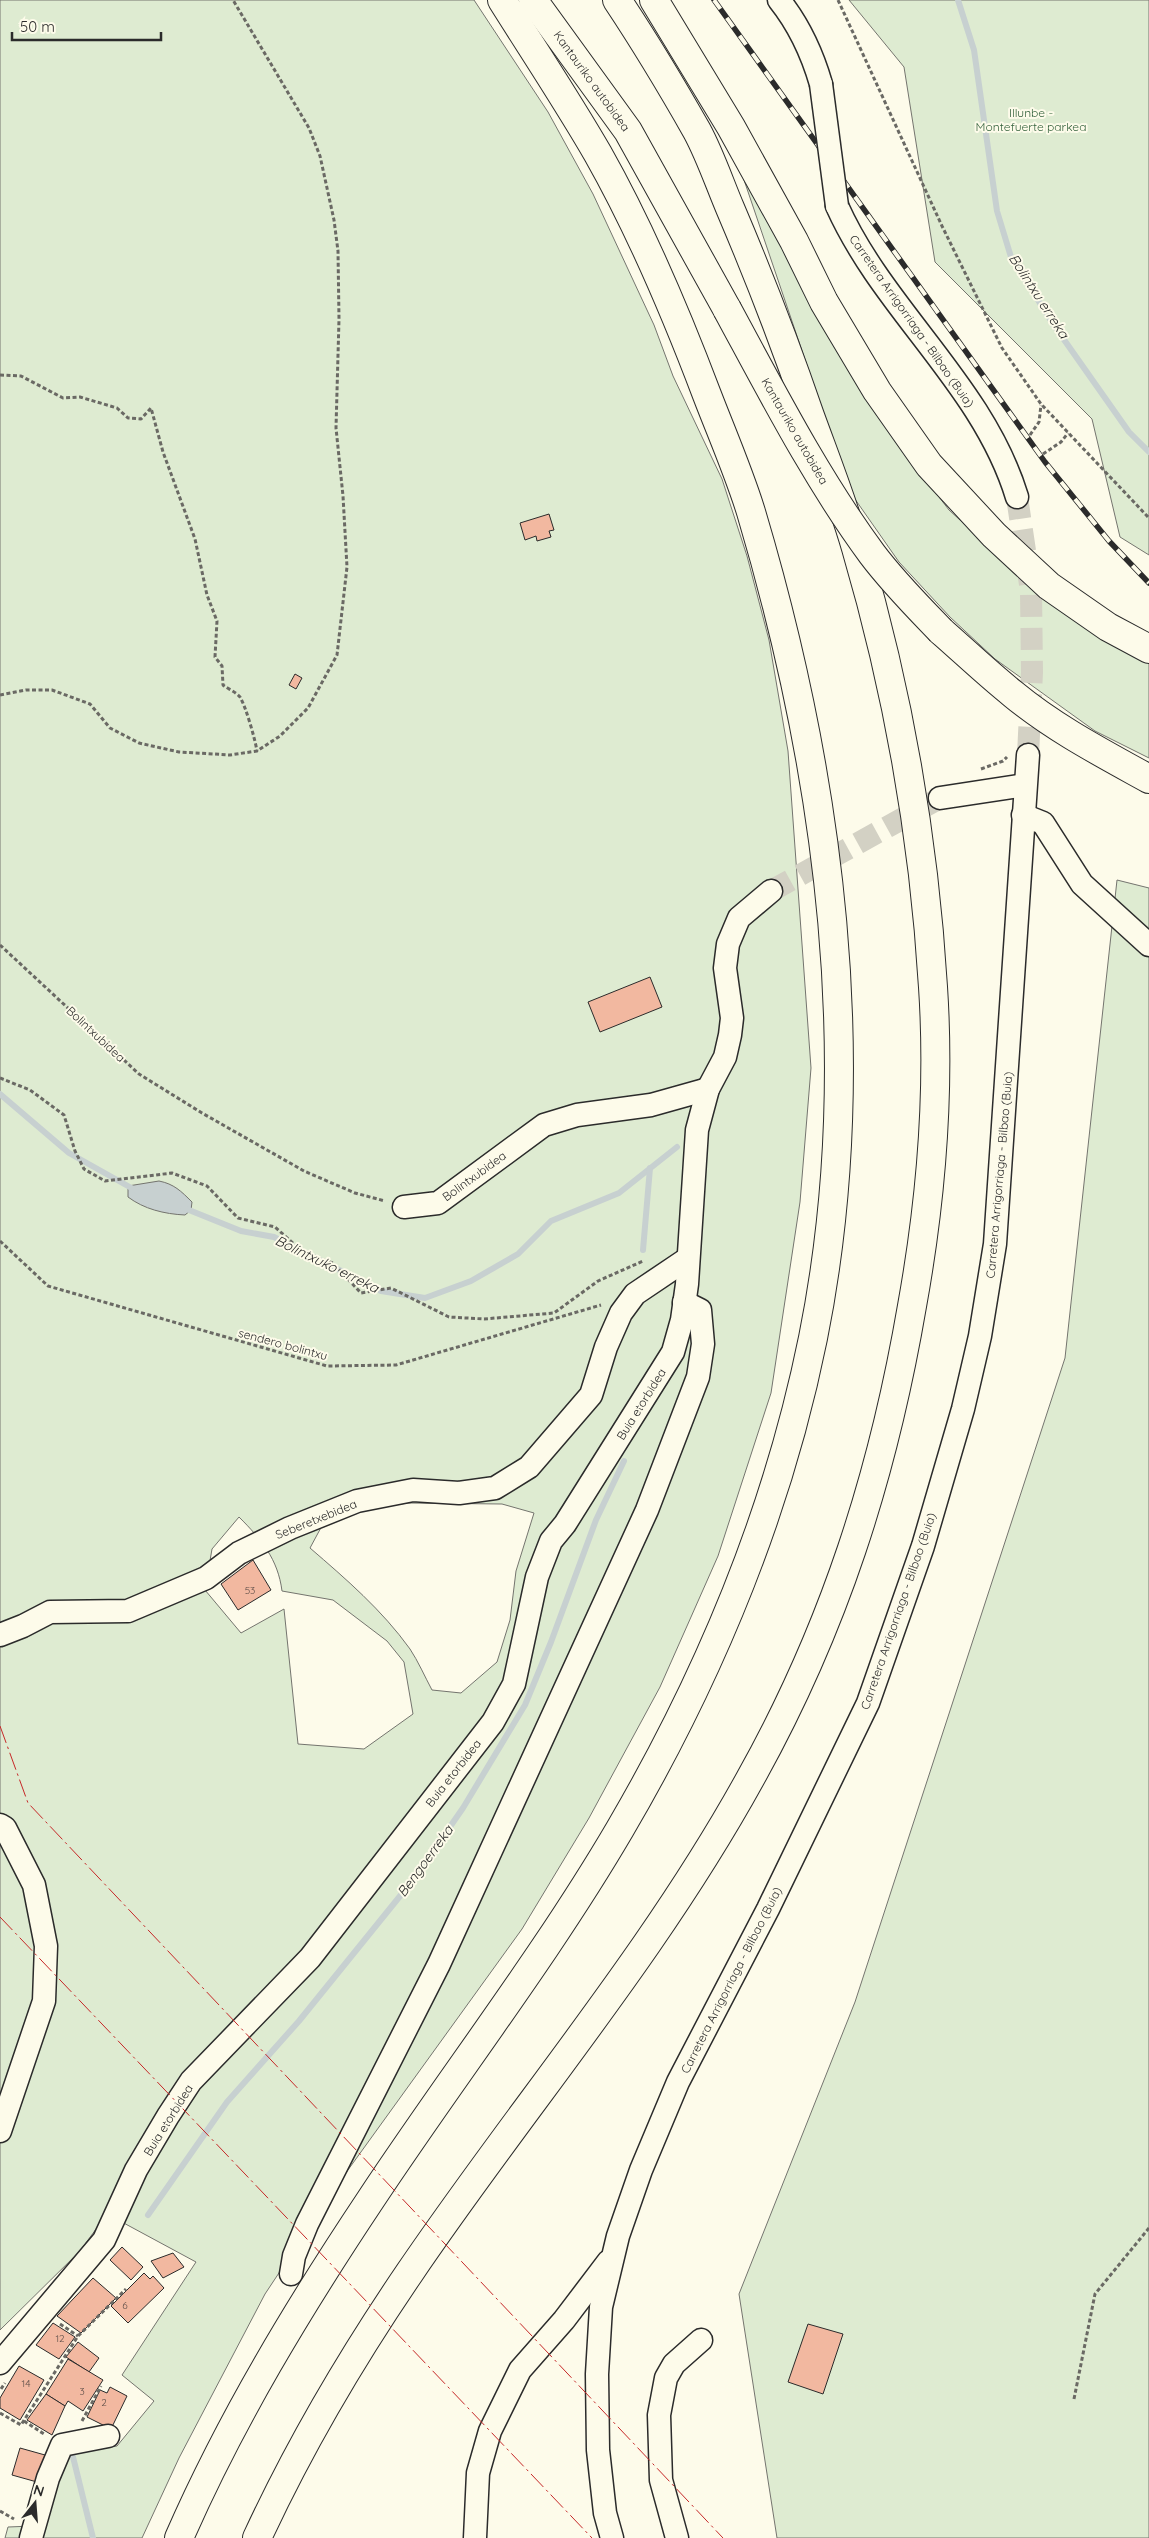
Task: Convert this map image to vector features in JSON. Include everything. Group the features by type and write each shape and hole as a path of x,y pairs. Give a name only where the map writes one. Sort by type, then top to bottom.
{"highway":[{"path":"179,2538 259,2378 318,2281 371,2198 582,1892 621,1828 661,1755 706,1662 735,1593 777,1477 813,1339 828,1238 837,1129 839,1056 835,965 827,879 813,780 783,629 749,505 672,310 599,156 502,0"},
{"name":"Kantauriko autobidea","path":"533,0 628,131 786,416 841,508 878,562 905,595 941,631 1012,694 1077,740 1149,779"},
{"path":"257,2538 282,2485 336,2386 411,2271 649,1943 719,1835 785,1713 822,1632 858,1534 878,1468 896,1394 922,1249 929,1194 933,1115 934,992 923,873 905,751 888,674 856,545 790,358 747,248 700,136 617,0"},
{"path":"654,0 735,136 794,241 824,302 876,390 929,465 994,535 1049,586 1108,627 1149,649"}],"street":[{"name":"Carretera Arrigorriaga - Bilbao (Buia)","path":"779,0 812,54 822,84 837,206 849,232 865,258 953,376 987,427 1007,468 1017,497"},
{"name":"Carretera Arrigorriaga - Bilbao (Buia)","path":"612,2538 606,2513 598,2450 597,2374 601,2307 614,2255 641,2170 678,2082 768,1909 868,1703 923,1546 962,1409 980,1336 995,1244 1028,755"},
{"path":"940,798 1025,785"},
{"path":"1023,815 1043,823 1082,884 1149,946"},
{"path":"708,1089 725,1056 730,1034 732,1018 725,968 728,944 739,918 772,891"},
{"name":"Bolintxubidea","path":"404,1207 438,1203 544,1125 577,1115 651,1105 708,1089"},
{"name":"Buia etorbidea","path":"0,2363 104,2240 136,2170 191,2082 310,1958 493,1722 514,1684 538,1577 551,1541 566,1524 673,1352 684,1302 697,1130 708,1089"},
{"name":"Seberetxebidea","path":"0,1635 50,1612 128,1611 206,1578 239,1553 290,1528 357,1500 413,1490 459,1493 496,1488 529,1467 591,1395 606,1347 621,1313 635,1294 687,1259"},
{"path":"291,2274 294,2256 306,2224 439,1964 647,1510 698,1377 703,1344 700,1310 684,1302"},
{"path":"0,1825 5,1828 34,1885 46,1946 44,2001 0,2131"},
{"path":"475,2538 478,2473 490,2431 520,2370 556,2330 614,2255"},
{"path":"556,2330 576,2326 600,2329"},
{"path":"677,2538 661,2480 659,2415 666,2378 674,2364 701,2340"},
{"path":"31,2538 48,2478 62,2445 108,2436"}],"path":[{"path":"0,695 26,690 52,690 90,704 110,728 139,743 161,749 230,755 258,751 280,736 308,708 336,655 347,567 343,496 336,428 338,251 334,220 320,156 309,128 233,0"},
{"path":"838,0 942,226 1002,348 1041,404 1149,518"},
{"path":"0,375 21,376 63,398 80,397 117,408 128,418 141,418 151,408 163,452 195,539 207,595 217,621 215,657 222,666 223,685 240,698 251,724 252,737 258,751"},
{"path":"1030,435 1039,422 1041,404"},
{"path":"1043,454 1061,442 1068,434"},
{"name":"Bolintxubidea","path":"0,945 139,1074 202,1113 304,1171 355,1193 404,1207"},
{"path":"0,1078 30,1090 64,1115 74,1150 84,1169 105,1181 172,1173 207,1186 238,1218 275,1228 305,1254 333,1263 361,1294 391,1288 448,1317 484,1319 554,1313 598,1281 646,1260"},
{"name":"sendero bolintxu","path":"0,1241 48,1286 327,1366 396,1365 604,1304"},
{"path":"1074,2399 1095,2294 1149,2228"},
{"path":"0,2413 21,2425 78,2336 126,2289"},
{"path":"57,2322 78,2336"},
{"path":"70,2443 101,2386"}],"green space":[{"path":"0,0 474,0 548,112 593,194 654,325 673,376 722,479 747,556 769,640 788,751 811,1068 800,1202 771,1393 718,1556 660,1687 589,1818 522,1929 340,2181 265,2294 179,2458 142,2538 5,2538 8,2527 33,2526 64,2453 117,2446 154,2401 122,2375 196,2262 107,2214 80,2251 0,2330","holes":["408,1503 502,1504 534,1513 516,1571 510,1620 497,1662 461,1693 432,1690 410,1649 388,1621 350,1583 310,1548 324,1522 363,1509","239,1517 267,1550 277,1569 282,1591 333,1600 387,1641 404,1662 413,1714 364,1749 298,1744 284,1609 241,1633 205,1590 212,1549"]},
{"name":"Illunbe - Montefuerte parkea","path":"849,0 1149,0 1149,555 1120,537 1092,419 935,262 904,67"},
{"path":"743,177 887,429 949,510 1015,570 1149,661 1149,758 1095,731 995,659 950,617 899,562 850,492"},
{"path":"1117,880 1149,888 1149,2538 777,2538 739,2294 855,2002 1065,1358"}],"shaded area":[{"path":"159,1181 177,1188 184,1194 192,1202 191,1210 185,1215 162,1212 141,1205 128,1197 128,1186"}],"building":[{"path":"549,514 554,530 549,531 551,537 537,541 536,536 525,540 520,523"},
{"path":"295,674 302,678 296,689 289,685"},
{"path":"650,977 662,1007 600,1032 588,1002"},
{"path":"253,1560 271,1590 238,1610 221,1584"},
{"path":"122,2247 143,2267 131,2280 110,2260"},
{"path":"173,2253 184,2267 163,2278 151,2261"},
{"path":"144,2273 150,2279 153,2276 164,2288 128,2323 111,2306"},
{"path":"93,2278 116,2298 81,2333 57,2316"},
{"path":"53,2323 75,2337 59,2359 36,2345"},
{"path":"808,2324 843,2334 823,2394 788,2382"},
{"path":"78,2342 99,2358 89,2372 66,2357"},
{"path":"68,2359 103,2380 83,2411 68,2401 65,2406 46,2394"},
{"path":"19,2366 44,2380 20,2420 0,2408 0,2398"},
{"path":"110,2387 127,2396 111,2429 87,2417 100,2390 107,2393"},
{"path":"46,2394 65,2406 52,2435 27,2420"},
{"path":"20,2448 45,2455 37,2482 12,2475"}],"waterway":[{"name":"Bolintxu erreka","path":"958,0 974,50 997,211 1011,257 1053,324 1129,432 1149,452"},
{"name":"Bolintxuko erreka","path":"0,1094 69,1153 135,1190"},
{"name":"Bolintxuko erreka","path":"184,1208 241,1231 274,1237 381,1291 425,1298 471,1281 518,1254 551,1221 619,1193 677,1147"},
{"name":"Bengoerreka","path":"643,1250 650,1168"},
{"name":"Bengoerreka","path":"148,2215 227,2102 299,2021 413,1880 463,1808 525,1705 551,1642 596,1520 624,1461"},
{"name":"Bengoerreka","path":"73,2457 93,2538"}],"tunnel":[{"path":"1017,497 1031,591 1032,672 1028,755"},
{"path":"771,891 940,798"}],"railway":[{"path":"714,0 1045,462 1109,541 1149,583"}],"power":[{"path":"0,1726 28,1803 723,2538"},
{"path":"0,1917 592,2538"}]}
